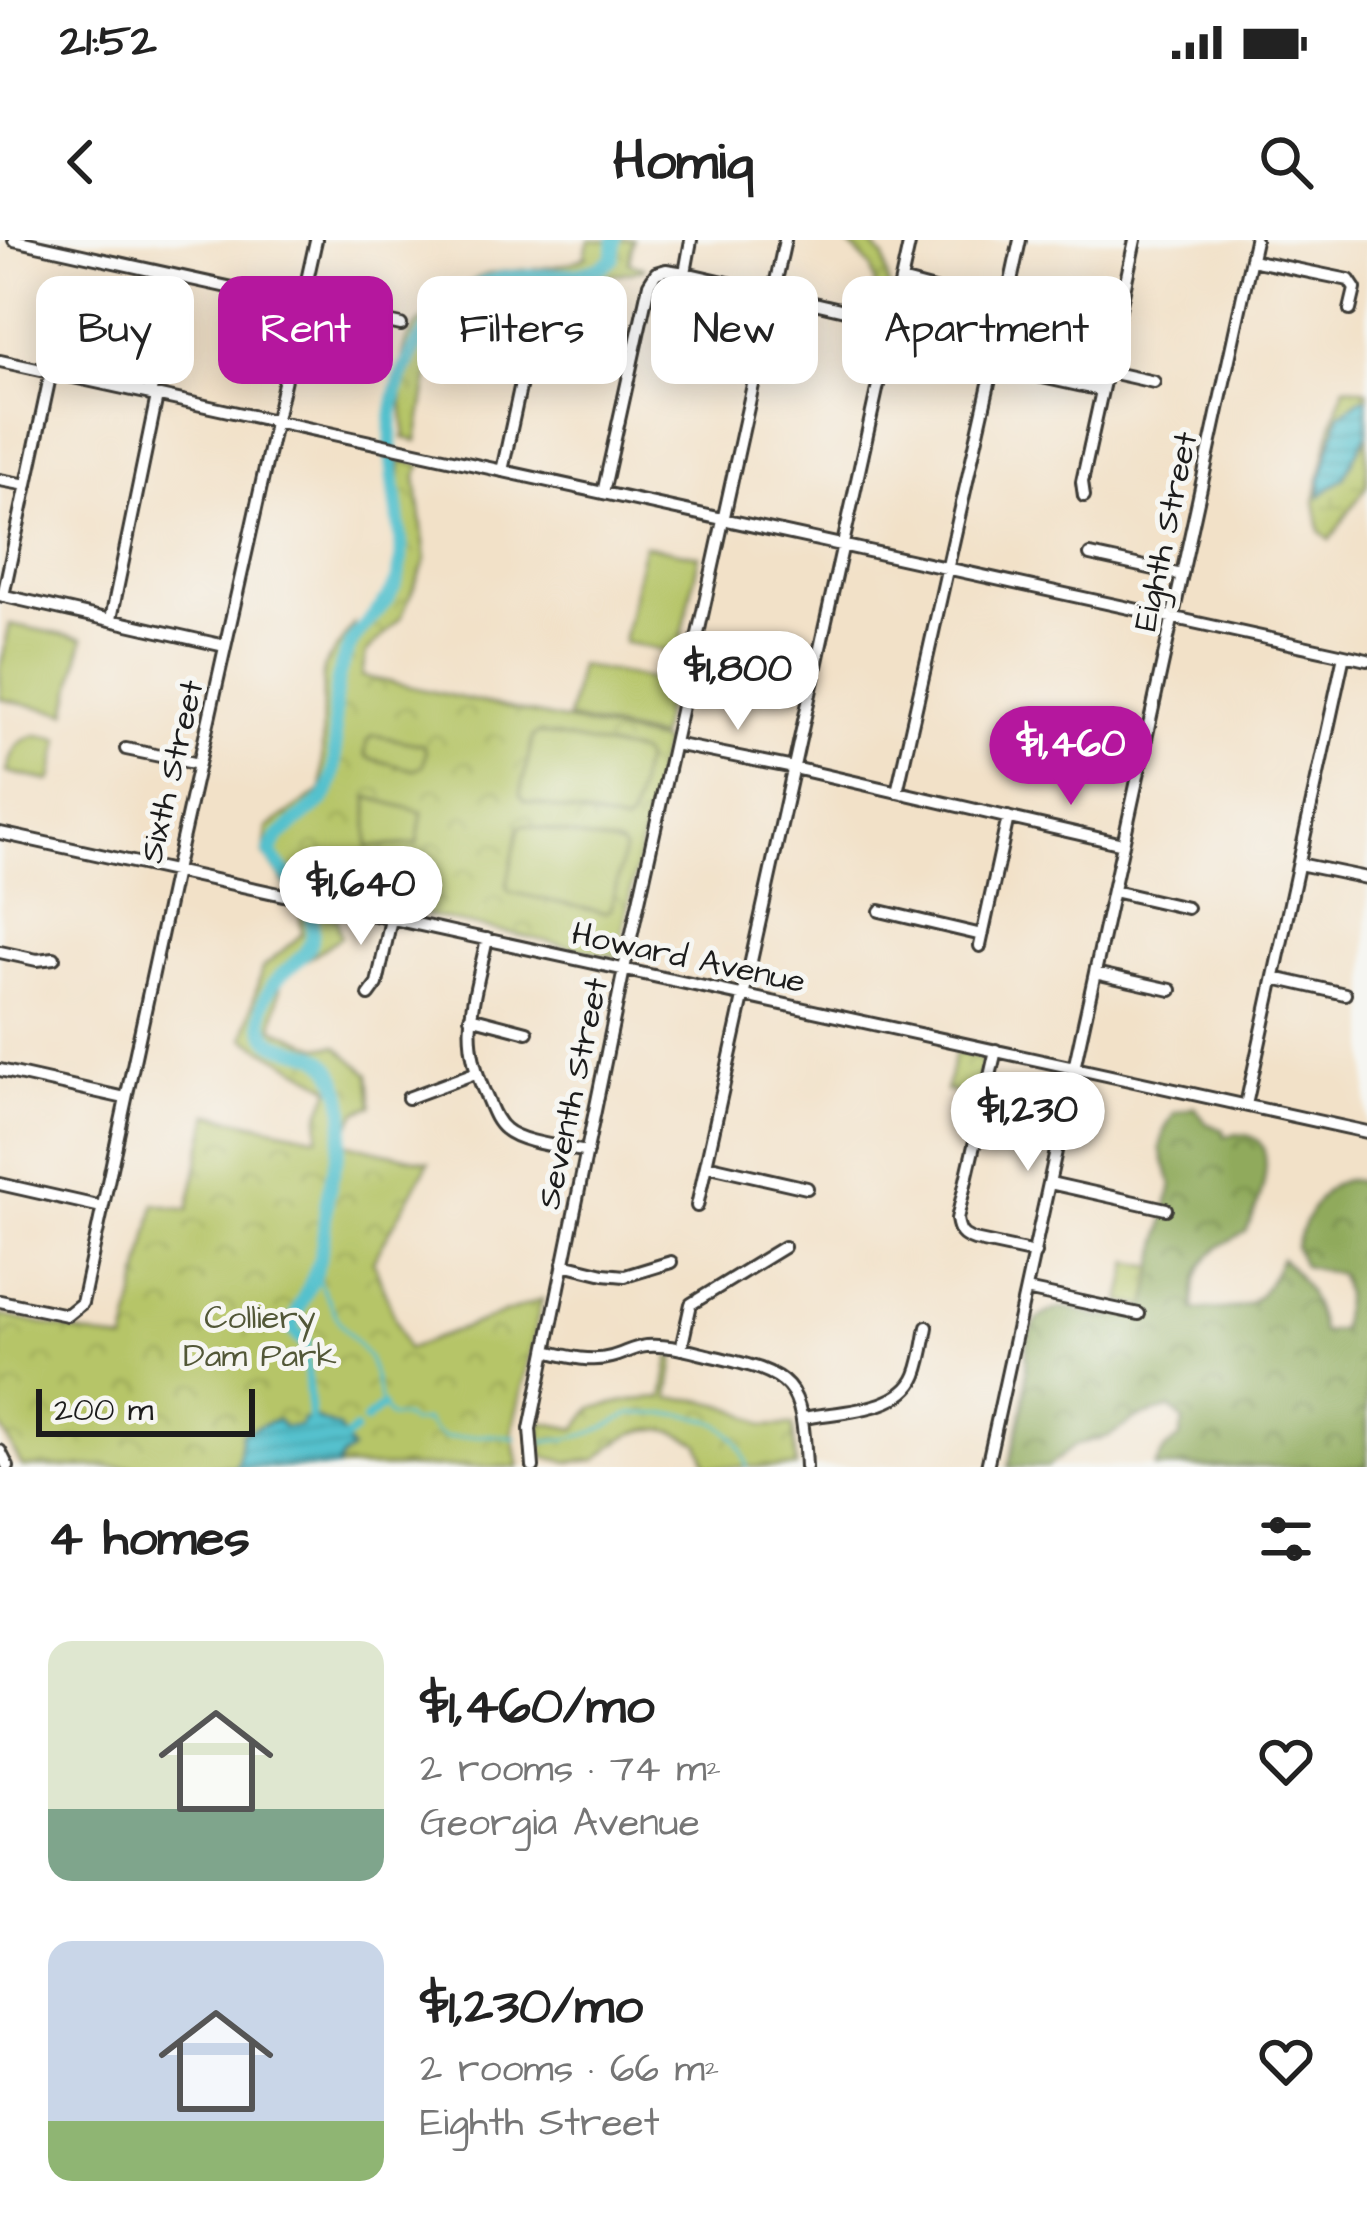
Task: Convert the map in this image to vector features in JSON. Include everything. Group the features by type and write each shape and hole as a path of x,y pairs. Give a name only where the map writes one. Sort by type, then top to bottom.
{"street":[{"path":"14,240 78,247 218,283"},
{"name":"Sixth Street","path":"308,276 316,240"},
{"path":"685,273 691,240"},
{"name":"Seventh Street","path":"777,276 784,240"},
{"path":"902,276 910,240"},
{"path":"1012,276 1020,240"},
{"path":"1127,276 1135,240"},
{"name":"Eighth Street","path":"987,1467 1256,240"},
{"path":"1251,260 1349,280 1354,289 1350,310"},
{"path":"602,493 650,284 656,273 666,270 698,276"},
{"path":"393,323 401,325"},
{"path":"0,361 36,369"},
{"path":"1131,377 1154,382"},
{"path":"54,384 1,596 225,646"},
{"path":"103,384 1367,660"},
{"path":"111,619 155,384"},
{"name":"Sixth Street","path":"0,1301 67,1315 82,1303 284,384"},
{"path":"502,471 521,384"},
{"name":"Seventh Street","path":"533,1467 530,1430 563,1264 753,384"},
{"path":"698,1206 879,384"},
{"path":"897,792 989,384"},
{"path":"1075,384 1101,390"},
{"path":"1084,496 1082,482 1102,384"},
{"path":"0,480 27,485"},
{"path":"1090,555 1182,575"},
{"path":"1246,1105 1344,655"},
{"path":"674,744 1123,844"},
{"path":"126,749 199,764"},
{"path":"880,911 981,941 1008,817"},
{"name":"Howard Avenue","path":"0,833 1367,1132"},
{"path":"1299,864 1367,878"},
{"path":"1113,892 1187,908"},
{"path":"369,995 377,984 392,919"},
{"path":"487,939 468,1027 476,1073 503,1128 518,1137 586,1152"},
{"path":"0,952 37,960 54,958"},
{"path":"1095,973 1171,990"},
{"path":"1274,978 1345,994"},
{"path":"470,1017 527,1032"},
{"path":"996,1050 958,1228 965,1237 1035,1253"},
{"path":"0,1070 125,1098"},
{"path":"408,1098 476,1073"},
{"path":"706,1165 807,1188"},
{"path":"0,1184 102,1207"},
{"path":"1050,1184 1166,1208"},
{"path":"681,1349 692,1304 784,1247"},
{"path":"563,1264 626,1276 671,1262"},
{"path":"1026,1290 1139,1314"},
{"path":"804,1418 893,1402 916,1376 927,1328"},
{"path":"546,1352 606,1359 640,1346 664,1345 765,1368 796,1397 804,1418 806,1467"},
{"path":"0,1451 8,1467"}],"green space":[{"path":"589,240 633,240 629,263 644,269 609,276 484,276 553,267 585,254"},
{"path":"848,240 867,240 884,258 887,276 873,276 871,267"},
{"path":"417,325 417,384 427,384 417,441 403,438 402,361"},
{"path":"1345,386 1367,390 1367,485 1330,540 1320,531 1315,501"},
{"path":"401,461 421,465 416,476 426,559 401,618 366,653 362,676 663,742 617,957 285,884 264,854 267,828 322,790 323,668 353,625 352,638 392,588 405,552 397,501"},
{"path":"644,545 699,556 678,654 623,642"},
{"path":"10,624 83,639 67,713 0,699 0,669"},
{"path":"579,665 670,683 659,738 568,719"},
{"path":"757,666 802,676 797,696 752,686"},
{"path":"539,733 640,753 644,760 631,819 625,824 524,801 520,795 533,736"},
{"path":"37,735 60,739 52,779 7,772 16,748"},
{"path":"374,735 423,745 423,766 414,770 368,758 367,741"},
{"path":"368,797 422,812 417,844 368,847"},
{"path":"519,827 621,846 611,909 605,913 510,892 507,886"},
{"name":"Colliery Dam Park","path":"300,910 337,918 341,937 282,976 273,1028 318,1047 337,1046 369,1074 372,1106 357,1112 340,1142 429,1162 373,1261 407,1349 542,1299 512,1432 519,1467 22,1467 0,1425 0,1315 125,1342 155,1204 188,1210 209,1114 318,1137 319,1116 331,1088 244,1038 262,968 302,934"},
{"path":"955,1052 983,1062 976,1097 946,1091"},
{"path":"1195,1107 1224,1136 1258,1140 1266,1166 1246,1232 1212,1253 1200,1270 1194,1310 1249,1303 1265,1288 1281,1258 1308,1292 1322,1333 1341,1329 1345,1293 1340,1274 1303,1266 1295,1247 1312,1209 1331,1187 1342,1181 1367,1186 1367,1467 1154,1467 1165,1449 1180,1438 1183,1421 1171,1408 1137,1418 1109,1436 1075,1445 1048,1467 1008,1467 1024,1402 1028,1341 1038,1320 1064,1308 1101,1317 1139,1314 1146,1307 1172,1184 1160,1149 1164,1131 1174,1113"},
{"path":"1130,1262 1154,1267 1146,1307 1121,1302"},
{"path":"670,1357 675,1358 669,1398 719,1404 763,1426 793,1425 796,1467 707,1467 699,1444 660,1429 630,1435 597,1460 543,1457 541,1422 576,1429 592,1408 663,1398"}],"water":[{"path":"1367,399 1367,433 1344,478 1320,496 1340,414"},
{"path":"314,1418 339,1428 352,1450 337,1467 234,1467 242,1433 277,1419 284,1427 301,1426 302,1420"}],"waterway":[{"path":"305,1342 292,1329 321,1254 344,1106 333,1072 324,1061 279,1045 264,1030 266,997 305,953 313,925 303,897 270,852 277,838 324,799 335,760 335,705 342,664 354,639 384,604 397,580 401,544 391,434 397,390 416,346 437,318 466,293 505,278 589,271 613,258 615,240"},
{"path":"315,1274 340,1323 369,1358 382,1406 390,1417 404,1417 411,1423 426,1421 445,1438 516,1438"},
{"path":"305,1342 311,1419"},
{"path":"365,1421 382,1406"},
{"path":"543,1442 584,1435 632,1414 690,1415 726,1430 747,1467"},
{"path":"345,1439 355,1430"}]}
